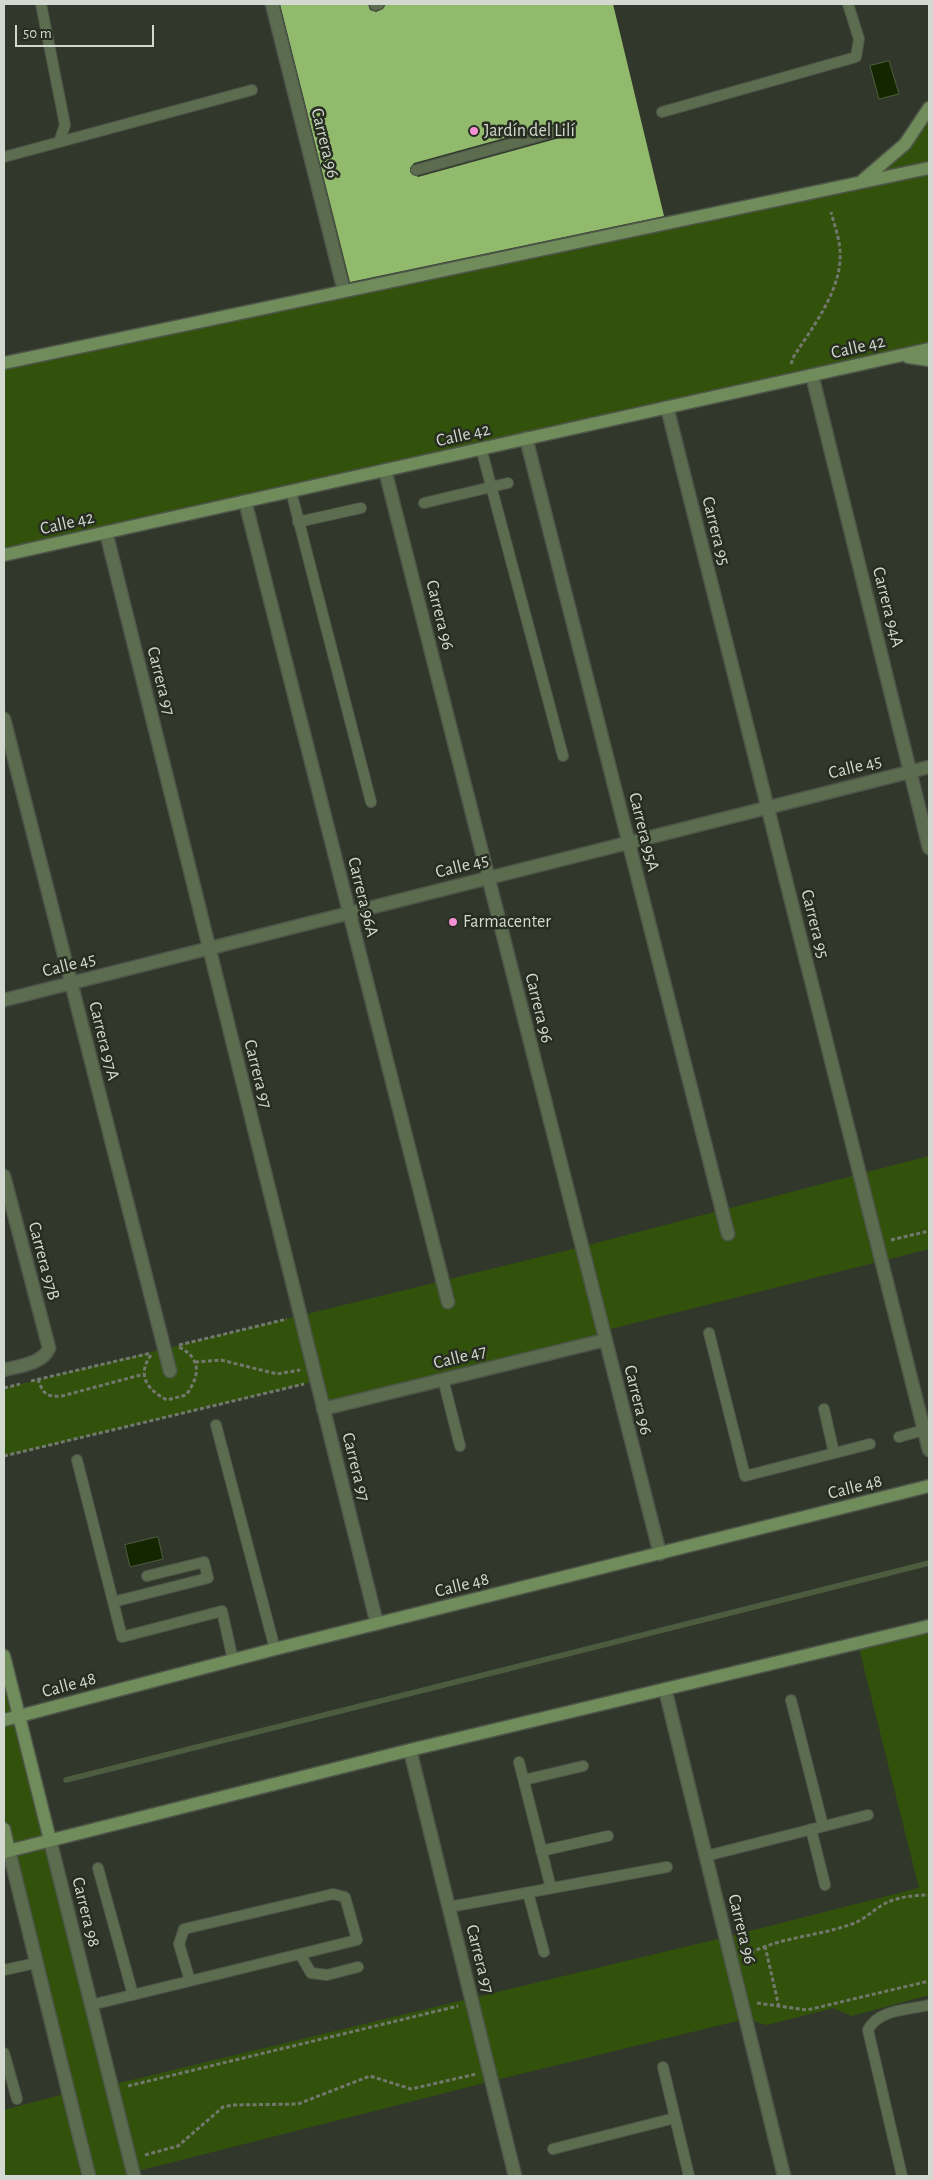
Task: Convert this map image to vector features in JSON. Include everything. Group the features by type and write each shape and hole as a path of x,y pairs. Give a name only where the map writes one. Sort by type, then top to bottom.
{"street":[{"name":"Carrera 96","path":"272,4 344,291"},
{"path":"860,182 905,144 929,108"},
{"path":"4,363 929,168"},
{"name":"Calle 42","path":"4,555 929,349"},
{"path":"888,358 913,357 929,360"},
{"name":"Carrera 94A","path":"812,375 929,848"},
{"name":"Carrera 95","path":"667,407 928,1441"},
{"name":"Carrera 95A","path":"526,438 728,1234"},
{"name":"Carrera 96","path":"385,470 660,1554"},
{"name":"Carrera 96A","path":"245,501 448,1302"},
{"name":"Carrera 97","path":"106,532 377,1624"},
{"name":"Carrera 97A","path":"4,719 170,1371"},
{"name":"Calle 45","path":"4,1000 929,767"},
{"name":"Carrera 97B","path":"4,1176 49,1348 46,1355 38,1360 4,1370"},
{"name":"Calle 47","path":"323,1409 605,1340"},
{"name":"Calle 48","path":"4,1720 275,1649 929,1486"},
{"path":"6,1851 410,1750 929,1626"},
{"name":"Carrera 98","path":"4,1656 134,2176"},
{"name":"Carrera 96","path":"665,1689 784,2176"},
{"name":"Carrera 97","path":"410,1750 515,2176"},
{"path":"4,1829 6,1851 36,1963 88,2176"}],"lane":[{"path":"41,4 65,126 59,142"},
{"path":"662,112 856,57 859,39 848,4"},
{"path":"4,157 252,90"},
{"path":"416,170 561,130"},
{"path":"481,448 562,756"},
{"path":"424,503 508,483"},
{"path":"290,491 370,802"},
{"path":"298,522 361,508"},
{"path":"709,1333 745,1476 870,1444"},
{"path":"443,1379 460,1446"},
{"path":"824,1409 834,1453"},
{"path":"216,1425 275,1649"},
{"path":"899,1437 928,1441"},
{"path":"77,1460 122,1637 222,1611 233,1660"},
{"path":"113,1602 208,1578 204,1562 147,1576"},
{"path":"791,1700 823,1826"},
{"path":"519,1762 550,1888"},
{"path":"524,1780 583,1766"},
{"path":"706,1856 868,1815"},
{"path":"811,1829 826,1885"},
{"path":"541,1851 608,1836"},
{"path":"448,1907 667,1867"},
{"path":"98,1868 133,1995"},
{"path":"528,1893 544,1952"},
{"path":"91,2005 133,1995 357,1940 345,1898 333,1894 184,1929 179,1944 190,1981"},
{"path":"300,1954 311,1973 327,1975 358,1967"},
{"path":"4,1970 36,1963"},
{"path":"902,2176 868,2030 873,2020 883,2015 929,2005"},
{"path":"4,2053 17,2099"},
{"path":"663,2068 689,2176"},
{"path":"553,2149 675,2118"}],"path":[{"path":"791,364 828,300 839,272 840,249 831,212"},
{"path":"878,1244 929,1231"},
{"path":"176,1346 301,1316"},
{"path":"4,1388 153,1352"},
{"path":"195,1362 221,1360 277,1374 289,1374 313,1366"},
{"path":"38,1379 42,1392 49,1397 62,1396 144,1374"},
{"path":"4,1456 316,1381"},
{"path":"732,1963 765,1946 820,1934 853,1924 884,1904 896,1899 929,1895"},
{"path":"765,1946 780,2007"},
{"path":"741,2000 807,2010 929,1981"},
{"path":"128,2086 473,2003"},
{"path":"145,2155 178,2146 223,2107 233,2105 298,2104 370,2076 411,2089 489,2071"}],"green space":[{"path":"929,108 929,360 913,357 4,555 4,363 860,182 905,144"},
{"path":"929,1156 929,1249 603,1331 605,1340 323,1409 316,1381 4,1456 4,1388 581,1247"},
{"path":"929,1626 929,1995 852,2016 833,2008 767,2025 745,2019 134,2172 134,2176 4,2176 4,2110 68,2093 4,1829 4,1656 111,2085 726,1937 919,1888 858,1644"}],"shaded area":[{"path":"889,61 899,94 879,99 870,66"},
{"path":"158,1537 163,1559 130,1567 125,1545"}],"building":[{"name":"Jardín del Lilí","path":"280,4 368,4 370,10 376,12 383,9 386,4 613,4 664,216 350,282","holes":["559,123 565,125 568,129 563,137 418,177 410,172 410,168 414,163"]}],"waterway":[{"path":"66,1780 929,1563"}],"place":[{"name":"Jardín del Lilí","path":"474,131"},
{"name":"Farmacenter","path":"453,922"}]}
